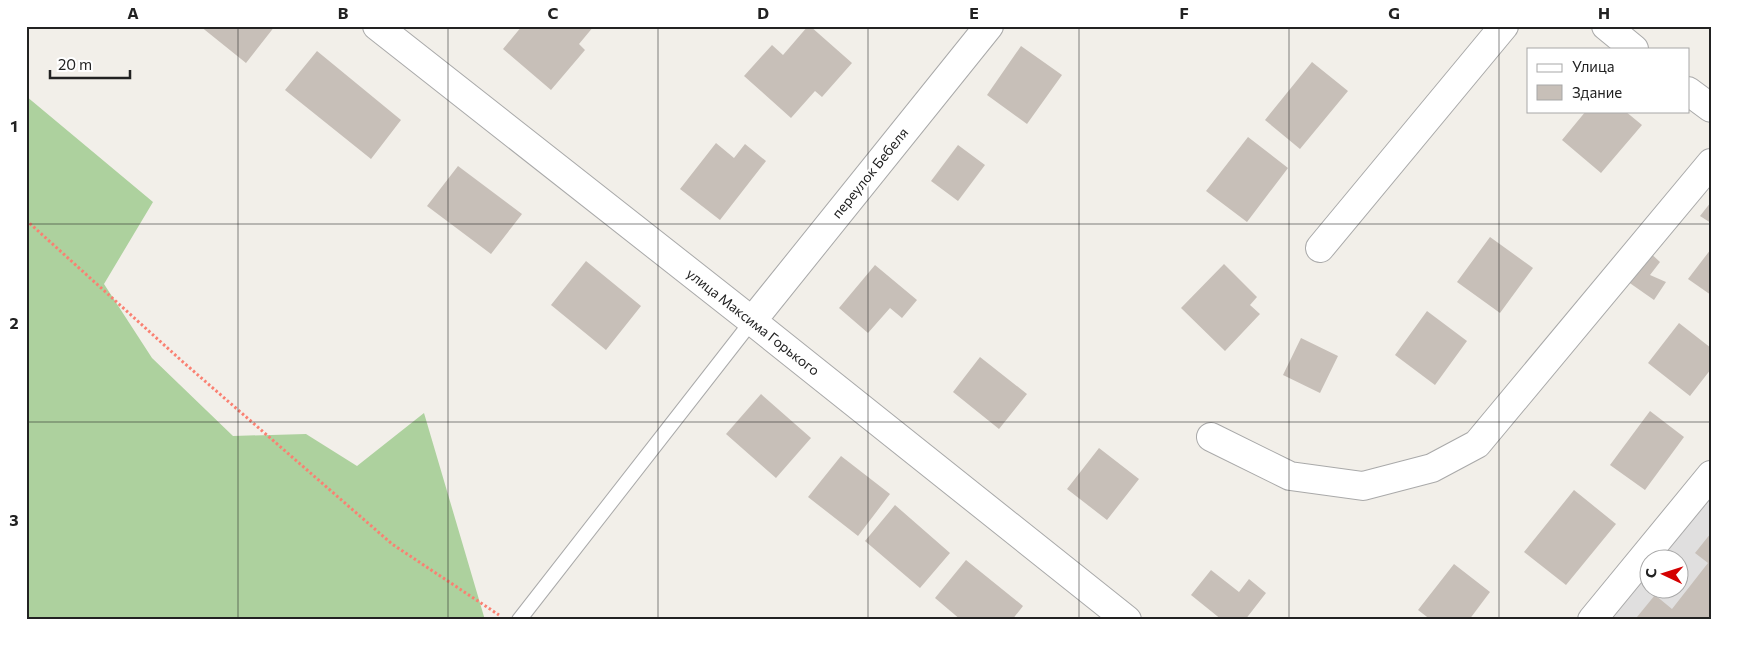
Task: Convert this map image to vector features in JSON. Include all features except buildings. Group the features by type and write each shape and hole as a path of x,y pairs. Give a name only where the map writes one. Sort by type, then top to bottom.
{"street":[{"name":"улица Максима Горького","path":"377,26 752,321 1127,620"},
{"name":"переулок Бебеля","path":"752,321 989,26"},
{"path":"1320,248 1504,26"},
{"path":"1606,26 1633,48"},
{"path":"1690,92 1711,108"},
{"path":"1211,438 1290,476 1363,486 1432,468 1470,448 1477,444 1711,163"},
{"path":"1592,620 1711,475"}],"lane":[{"path":"519,620 752,321"}],"path":[{"path":"26,220 182,362 392,544 506,620"}],"shaded area":[{"path":"1711,490 1711,620 1606,620 1640,577 1640,598 1690,598 1690,548 1663,548"}],"green space":[{"path":"26,96 153,202 104,284 152,358 233,436 306,434 357,466 424,413 485,620 26,620"}]}
